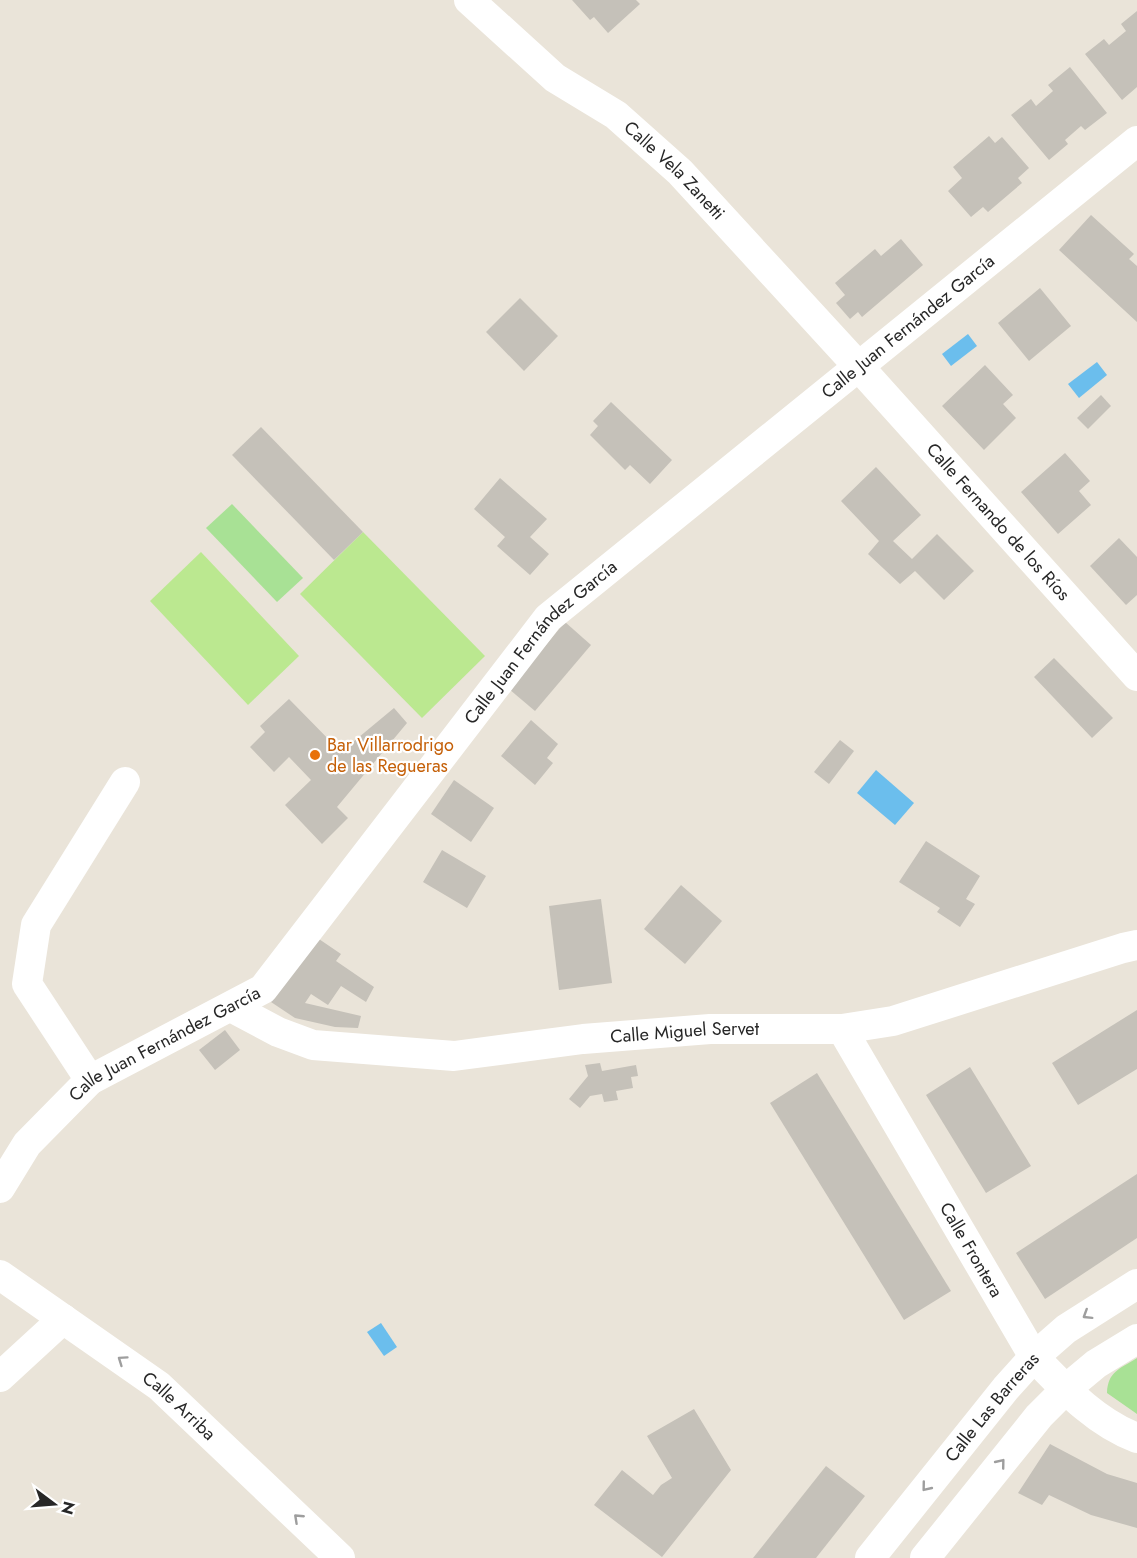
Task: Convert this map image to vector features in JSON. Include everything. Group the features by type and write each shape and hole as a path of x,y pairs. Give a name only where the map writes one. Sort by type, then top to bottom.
{"street":[{"name":"Calle Vela Zanetti","path":"469,0 555,78 616,115 680,172 859,367"},
{"name":"Calle Juan Fernández García","path":"0,1188 27,1144 90,1080 262,989 548,618 1137,141"},
{"name":"Calle Fernando de los Ríos","path":"859,367 1137,676"},
{"path":"90,1080 27,984 36,925 124,782"},
{"name":"Calle Miguel Servet","path":"231,1007 278,1032 313,1045 453,1056 583,1039 710,1029 842,1029 893,1021 1137,945"},
{"name":"Calle Frontera","path":"842,1029 1034,1357 1100,1420 1137,1438"},
{"name":"Calle Arriba","path":"0,1275 159,1386 340,1558"},
{"name":"Calle Las Barreras","path":"870,1558 1006,1388 1034,1357 1066,1329 1137,1284"},
{"path":"0,1377 63,1319"},
{"path":"925,1558 1039,1416 1096,1364 1137,1339"}],"green space":[{"path":"232,504 303,578 277,602 206,528"},
{"path":"363,532 485,656 422,718 300,594"},
{"path":"201,552 299,656 248,705 150,601"},
{"path":"1137,1358 1137,1414 1107,1393 1112,1375"}],"water":[{"path":"968,334 977,346 951,366 942,354"},
{"path":"1097,362 1107,375 1079,398 1068,384"},
{"path":"876,770 914,803 895,825 857,793"},
{"path":"381,1323 397,1347 384,1356 367,1332"}],"building":[{"path":"572,0 636,0 640,4 608,33 594,17 590,20"},
{"path":"1137,11 1137,87 1122,100 1085,54 1104,39 1109,45 1126,31 1121,24"},
{"path":"1070,67 1107,113 1085,130 1081,126 1065,140 1068,144 1049,160 1011,115 1031,99 1036,106 1053,91 1048,85"},
{"path":"989,136 995,143 1002,137 1029,168 1018,178 1022,183 988,212 983,207 971,217 948,191 962,178 953,167"},
{"path":"1091,215 1134,254 1129,259 1137,266 1137,322 1059,250"},
{"path":"901,239 923,265 862,317 858,312 850,319 836,303 845,295 835,283 875,249 881,256"},
{"path":"1040,288 1071,326 1029,361 998,323"},
{"path":"520,298 558,336 524,371 486,332"},
{"path":"985,365 1013,395 1003,404 1016,418 984,450 942,406"},
{"path":"1101,395 1111,406 1088,429 1077,418"},
{"path":"611,402 672,460 650,484 630,465 625,470 590,435 598,426 593,421"},
{"path":"261,427 363,532 334,560 232,455"},
{"path":"1065,453 1090,481 1079,491 1091,505 1058,534 1021,492"},
{"path":"876,467 921,515 893,541 912,559 937,534 974,571 944,600 915,571 900,584 868,554 879,541 841,501"},
{"path":"500,478 547,519 530,537 549,554 530,575 497,546 505,537 474,509"},
{"path":"1119,538 1137,557 1137,595 1126,605 1090,566"},
{"path":"565,622 591,645 535,711 509,689"},
{"path":"1054,658 1113,718 1092,738 1034,677"},
{"path":"289,699 341,752 394,708 407,723 337,807 348,818 322,844 285,805 311,780 289,757 274,772 250,747 265,732 260,726"},
{"path":"531,720 558,744 547,758 553,763 535,785 501,756"},
{"path":"840,740 854,751 829,784 814,772"},
{"path":"454,780 494,808 471,842 431,814"},
{"path":"926,841 980,876 966,899 975,904 960,927 937,912 940,908 899,882"},
{"path":"442,850 486,876 467,908 423,882"},
{"path":"681,885 722,921 685,964 644,929"},
{"path":"601,899 612,983 559,990 549,906"},
{"path":"316,937 341,954 336,961 374,987 366,1002 341,986 328,1005 311,994 305,1003 361,1016 358,1028 335,1027 295,1018 271,1002"},
{"path":"1137,1010 1137,1069 1078,1105 1052,1063"},
{"path":"225,1030 240,1050 215,1070 199,1050"},
{"path":"600,1063 602,1071 636,1065 638,1076 631,1077 633,1088 616,1091 618,1100 604,1102 602,1094 590,1096 580,1108 569,1099 588,1076 585,1065"},
{"path":"970,1067 1031,1166 986,1193 926,1095"},
{"path":"817,1073 951,1291 904,1320 770,1103"},
{"path":"1137,1174 1137,1238 1045,1299 1016,1253"},
{"path":"694,1409 731,1470 662,1557 594,1505 622,1470 653,1495 661,1485 672,1478 647,1436"},
{"path":"1050,1444 1107,1474 1137,1483 1137,1528 1091,1515 1049,1495 1042,1505 1018,1493"},
{"path":"826,1466 865,1496 816,1558 753,1558"}],"place":[{"name":"Bar Villarrodrigo de las Regueras","path":"315,755"}]}
